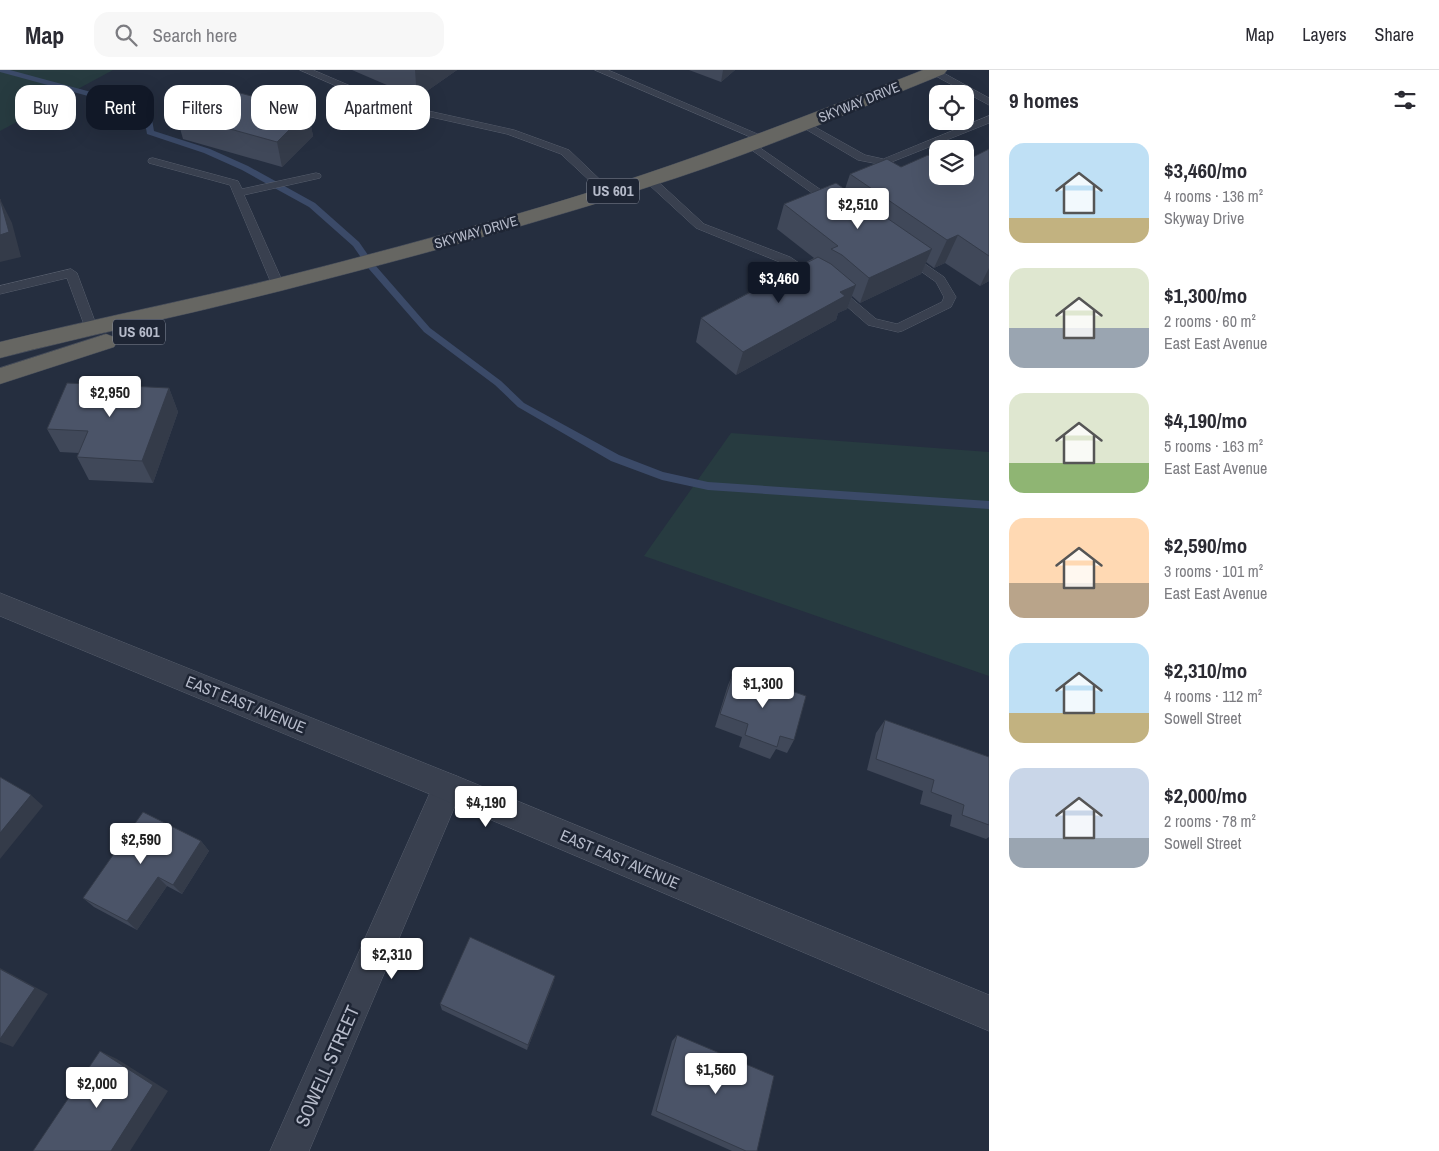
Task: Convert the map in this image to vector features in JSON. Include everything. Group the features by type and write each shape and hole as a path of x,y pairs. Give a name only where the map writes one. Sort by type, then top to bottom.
{"highway":[{"name":"SKYWAY DRIVE","path":"0,350 91,327 278,285 413,250 650,180 802,124 937,71"},
{"name":"US 601","path":"0,376 278,285"}],"street":[{"name":"EAST EAST AVENUE","path":"0,604 448,787 989,1013"},
{"name":"SOWELL STREET","path":"289,1151 310,1107 448,787"}],"lane":[{"path":"305,70 386,104 510,132 565,152 609,192"},
{"path":"600,70 757,141 845,212"},
{"path":"937,71 989,102"},
{"path":"802,124 862,158 884,162 989,118"},
{"path":"153,161 234,183 278,285"},
{"path":"238,194 316,176"},
{"path":"650,180 700,226 786,260 828,284 872,322 898,328 947,304 950,296 940,280 901,252"},
{"path":"0,290 70,273 91,327"}],"green space":[{"path":"0,70 113,70 76,90 76,85 15,85 15,123 0,131"},
{"path":"731,433 989,452 989,676 644,556"}],"building":[{"path":"241,93 251,96 251,130 289,130 277,142 234,130 241,130"},
{"path":"989,149 989,256 958,235 947,240 850,174 887,159 901,167 928,155 929,185 974,185 974,156"},
{"path":"836,183 932,249 869,278 842,255 831,249 838,246 784,204"},
{"path":"0,199 9,232 0,235"},
{"path":"818,257 831,264 856,285 840,292 845,296 743,352 701,318"},
{"path":"67,383 169,388 142,461 77,457 88,431 47,429"},
{"path":"734,671 806,696 794,740 780,736 777,747 745,735 748,724 720,714"},
{"path":"885,720 989,757 989,825 962,815 964,805 931,792 934,780 876,759"},
{"path":"0,777 31,795 0,833"},
{"path":"143,812 201,841 173,885 158,877 127,921 83,898"},
{"path":"470,937 555,976 528,1045 440,1004"},
{"path":"0,969 35,988 0,1039"},
{"path":"677,1035 774,1076 757,1151 746,1151 656,1111"},
{"path":"100,1051 153,1085 111,1151 33,1151"}],"waterway":[{"path":"2,70 147,110 150,132 207,151 245,168 312,205 356,244 372,267 427,330 498,383 521,405 615,458 662,476 708,486 989,505"}]}
